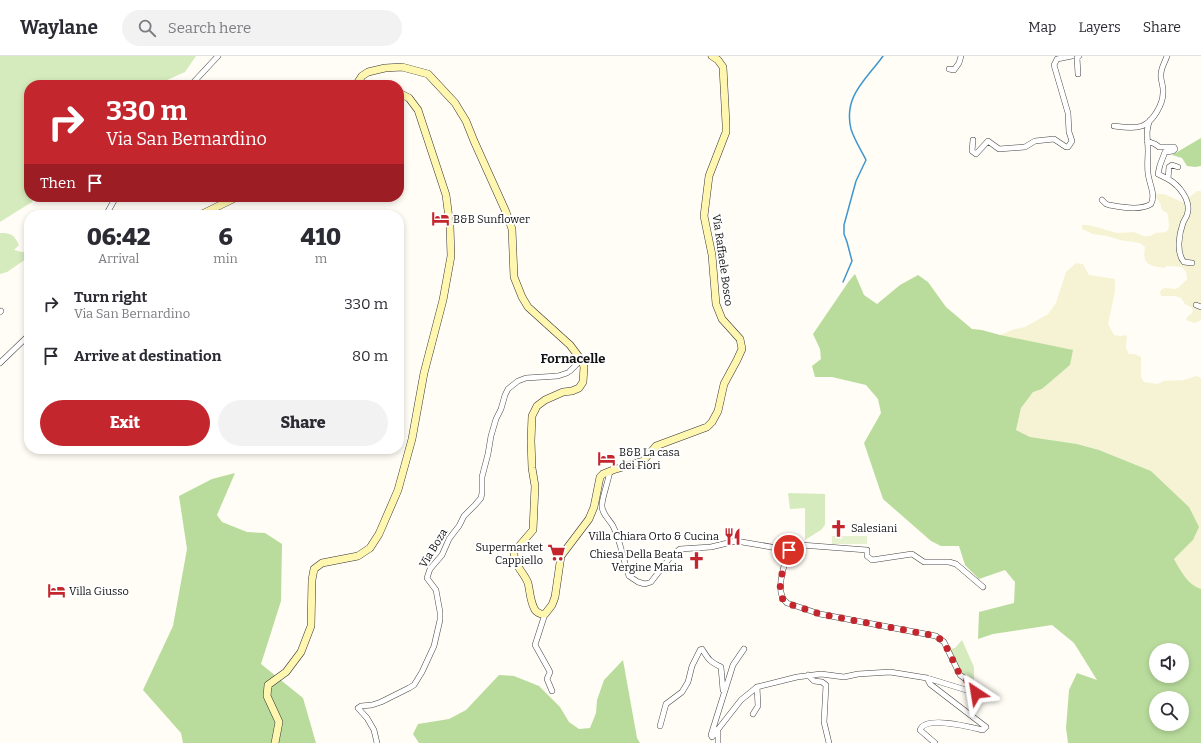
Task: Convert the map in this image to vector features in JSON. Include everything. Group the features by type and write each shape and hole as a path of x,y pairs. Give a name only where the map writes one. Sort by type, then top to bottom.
{"street":[{"path":"196,80 218,56"},
{"name":"Via Raffaele Bosco","path":"610,471 643,461 656,446 707,428 718,411 724,384 742,349 740,339 722,319 716,304 712,255 704,216 709,176 726,132 723,67 718,60 712,56"},
{"path":"949,70 954,70 959,63 961,56"},
{"path":"974,140 972,151 976,154 988,142 999,149 1025,147 1035,142 1052,139 1057,140 1068,147 1072,141 1069,132 1068,113 1054,65 1057,59 1072,56"},
{"path":"1078,74 1077,58 1079,56"},
{"path":"1114,126 1142,126 1150,120 1156,112 1163,98 1161,73 1166,56"},
{"path":"359,80 368,72 385,68 402,67 428,74 442,88 466,121 506,212 512,229 514,277 522,297 528,307 570,344 582,361 584,367 583,378 579,388 572,391 562,392 545,400 537,406 532,416 532,468 535,486 533,530 514,552 514,557 515,563 521,570 528,583 534,609 540,614 545,614"},
{"path":"275,743 279,722 267,696 268,685 286,672 301,652 311,626 312,580 314,569 322,563 358,556 370,548 387,517 398,490 412,439 424,373 443,300 451,256 450,226 446,195 418,110 409,98 404,96"},
{"path":"1102,200 1109,205 1129,207 1141,207 1151,204 1154,195 1148,174 1146,131 1150,120"},
{"path":"1147,141 1159,147 1174,147 1175,149 1173,151 1165,152 1158,174 1178,186 1187,204 1187,215 1181,230 1179,252 1184,262 1192,262"},
{"path":"1168,179 1169,167 1172,165 1178,167"},
{"path":"210,210 227,202"},
{"path":"0,363 24,340"},
{"name":"Via Boza","path":"377,743 374,730 367,718 358,708 361,706 382,702 414,685 430,655 438,632 440,612 436,590 427,578 428,573 442,555 449,539 459,526 464,516 475,506 480,498 482,493 482,477 491,436 505,395 510,387 526,378 558,376 569,372 580,361 582,361"},
{"path":"610,471 602,505 603,512 612,524 619,540 629,576 638,582 646,584 651,582 672,555 680,549 711,547 736,541 789,550 801,545 867,550 867,556 872,560 912,554 924,562 949,562 956,564 983,587"},
{"path":"552,691 547,679 549,670 535,645 545,614 552,605 555,597 561,556 589,519 594,507 600,477 610,471"},
{"path":"744,649 733,665 711,735 712,737 741,700 757,688 808,675 821,674 844,677 858,674 890,672 927,678 976,693 979,691 978,688 960,675 944,642 936,636 820,614 783,601 780,589 789,550"},
{"path":"660,726 666,704 682,692 688,682 697,654 700,650 702,650 706,657 721,667 724,692"},
{"path":"808,675 814,681 822,682 826,685 824,722 829,743"},
{"path":"927,678 930,684 986,727 983,730 955,724 937,722 926,723 920,727 920,730 935,743"},
{"path":"753,714 758,706 757,688"},
{"path":"718,728 718,743"}],"shaded area":[{"path":"1197,191 1201,191 1201,320 1195,323 1186,320 1193,310 1185,304 1181,298 1175,296 1161,296 1160,292 1165,288 1178,288 1187,279 1186,272 1182,267 1167,266 1164,268 1153,266 1145,260 1145,247 1140,243 1093,234 1082,229 1082,225 1089,225 1117,233 1134,232 1143,236 1166,232 1169,227 1168,216 1167,213 1162,210 1156,197 1157,194 1164,194 1182,202"},
{"path":"1076,263 1083,264 1089,275 1115,279 1115,292 1108,324 1114,335 1127,335 1126,348 1129,354 1135,354 1141,357 1141,377 1144,382 1158,384 1163,381 1184,380 1196,376 1201,378 1201,589 1195,587 1181,573 1174,559 1193,540 1189,507 1151,471 1099,450 1077,444 1030,437 1016,430 1021,408 1033,392 1042,389 1070,365 1000,335 1025,327 1048,314 1056,303 1066,272"}],"green space":[{"path":"0,56 196,56 185,72 167,80 24,80 24,202 32,202 0,222"},
{"path":"1201,138 1201,166 1187,166 1182,158 1172,155"},
{"path":"0,233 7,233 16,239 19,245 14,250 24,252 24,260 7,272 0,274"},
{"path":"855,274 864,295 877,304 900,285 918,275 928,282 946,307 972,329 1073,350 1070,365 1042,389 1033,392 1021,408 1016,430 1030,437 1077,444 1099,450 1151,471 1189,507 1199,527 1193,540 1174,559 1188,581 1201,589 1201,743 1068,743 1066,728 1069,690 1077,673 1097,680 1074,643 1052,625 993,634 978,639 979,612 1014,603 1015,582 1005,570 979,579 965,565 959,546 941,546 931,541 883,499 864,443 881,413 878,399 866,385 832,377 815,377 812,366 821,359 820,349 813,334"},
{"path":"235,473 217,515 222,522 247,532 265,533 282,544 281,601 261,664 303,698 316,743 183,743 181,733 143,690 173,626 187,549 179,496 212,479"},
{"path":"788,493 825,494 825,525 821,530 805,540 805,508 790,509"},
{"path":"832,536 867,536 867,544 832,544"},
{"path":"962,640 974,667 974,683 961,674 949,649 955,648"},
{"path":"623,660 637,738 640,743 419,743 413,734 418,724 449,719 466,710 499,675 514,676 539,686 560,707 569,722 579,729 590,728 596,713 597,700 604,680"}],"waterway":[{"path":"843,282 852,261 844,234 844,225 856,181 866,160 851,129 849,117 850,107 853,98 863,81 883,56"}],"place":[{"name":"B&B Sunflower","path":"440,219"},
{"name":"B&B La casa dei Fiori","path":"606,458"},
{"name":"Salesiani","path":"838,528"},
{"name":"Villa Chiara Orto & Cucina","path":"732,536"},
{"name":"Supermarket Cappiello","path":"556,553"},
{"name":"Chiesa Della Beata Vergine Maria","path":"696,560"},
{"name":"Villa Giusso","path":"56,591"}],"district":[{"name":"Fornacelle","path":"573,358"}],"route":[{"path":"789,550 780,589 783,601 820,614 936,636 944,642 960,675 979,690 976,693"}]}
